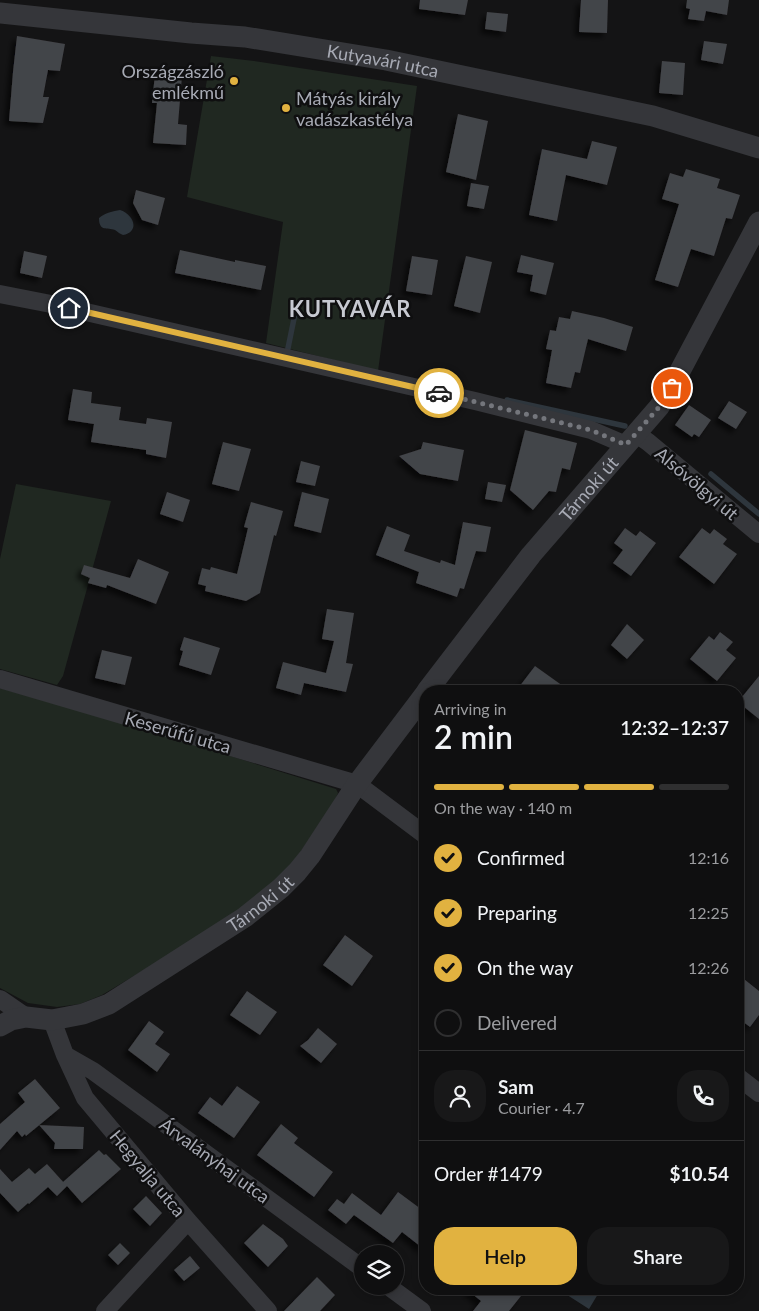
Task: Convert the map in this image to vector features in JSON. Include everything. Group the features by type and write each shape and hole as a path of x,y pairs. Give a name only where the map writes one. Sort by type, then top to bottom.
{"street":[{"name":"Kutyavári utca","path":"0,13 245,37 386,60 653,116 759,148"},
{"name":"Tárnoki út","path":"432,685 531,555 659,407 672,388 759,222"},
{"name":"Alsóvölgyi út","path":"0,294 52,304 648,442 759,534"},
{"name":"Keserűfű utca","path":"0,679 357,784"},
{"name":"Tárnoki út","path":"26,1017 52,1020 83,1014 109,1004 245,917 280,888 310,856 357,784 419,702"},
{"path":"357,784 419,830"},
{"path":"0,999 26,1017"},
{"path":"0,1026 12,1020 26,1017"},
{"name":"Hegyalja utca","path":"52,1020 85,1098 188,1221 268,1311"},
{"name":"Árvalányhaj utca","path":"66,1054 93,1070 354,1262"},
{"path":"744,1082 759,1093"},
{"path":"106,1311 188,1221"},
{"path":"400,1295 422,1311"}],"shaded area":[{"path":"211,56 417,86 378,371 266,343 283,222 187,197"},
{"path":"120,210 125,212 133,222 132,230 123,235 115,230 102,227 99,222 101,216"},
{"path":"16,484 111,501 63,676 57,685 0,669 0,559"},
{"path":"0,688 160,734 336,789 338,793 299,854 281,876 226,921 102,995 80,1004 57,1007 28,1003 0,988"},
{"path":"567,1295 597,1295 589,1309"}],"building":[{"path":"420,0 468,0 465,15 419,9"},
{"path":"581,0 608,0 607,33 579,32"},
{"path":"687,0 729,0 727,15 706,11 704,21 688,19 690,9 686,8"},
{"path":"487,12 508,14 506,32 485,29"},
{"path":"17,36 65,44 60,71 48,70 43,97 49,97 43,123 9,121"},
{"path":"704,41 727,44 723,64 701,60"},
{"path":"662,61 685,63 683,95 659,93"},
{"path":"155,74 182,76 178,124 187,125 186,145 153,143 157,103 152,103"},
{"path":"458,114 488,121 476,180 446,172"},
{"path":"592,141 617,147 607,185 566,175 557,221 529,215 542,149 587,159"},
{"path":"686,169 720,179 717,188 740,195 732,219 726,218 714,256 691,249 678,287 655,280 679,204 662,199 670,173 683,177"},
{"path":"471,183 489,186 484,209 467,206"},
{"path":"136,190 165,198 158,225 142,220 133,203"},
{"path":"180,250 235,262 235,260 266,266 261,290 175,273"},
{"path":"24,251 47,256 42,278 20,273"},
{"path":"521,255 554,263 546,295 530,291 533,275 517,272"},
{"path":"412,256 438,260 432,295 406,291"},
{"path":"466,256 492,262 480,313 454,306"},
{"path":"572,311 633,327 626,351 588,339 580,373 575,372 571,388 546,383 552,350 546,349 550,330 556,331 559,317 570,319"},
{"path":"73,389 92,392 91,403 121,407 119,420 146,424 147,418 172,422 166,458 146,454 146,450 91,442 94,424 68,420"},
{"path":"729,401 747,412 736,429 718,418"},
{"path":"689,405 711,420 699,437 694,434 692,437 675,425"},
{"path":"525,430 577,443 570,470 562,468 556,492 549,491 533,510 510,490"},
{"path":"223,442 251,449 239,491 212,484"},
{"path":"423,442 464,450 458,481 420,474 399,456 421,449"},
{"path":"301,461 320,466 315,486 296,482"},
{"path":"488,482 506,485 502,502 485,499"},
{"path":"167,492 190,500 183,522 160,514"},
{"path":"302,492 329,499 321,533 294,526"},
{"path":"251,502 283,511 276,536 274,535 260,593 246,601 205,591 206,586 198,584 202,568 210,570 211,567 237,574 248,528 244,527"},
{"path":"463,522 491,527 486,552 476,551 464,589 460,588 457,597 416,583 419,572 376,555 387,526 410,535 404,551 440,563 441,560 455,565"},
{"path":"625,528 636,536 640,531 656,543 631,576 613,563 623,550 614,543"},
{"path":"702,528 710,534 714,529 727,539 723,544 737,554 714,584 679,557"},
{"path":"138,559 169,572 156,604 107,585 106,588 88,583 90,578 81,574 84,565 130,578"},
{"path":"327,609 354,613 346,663 353,664 346,692 304,683 301,695 276,688 283,662 326,673 334,641 322,639"},
{"path":"627,624 644,640 627,659 611,645"},
{"path":"720,632 733,642 726,650 736,658 717,681 690,659 709,636 714,640"},
{"path":"184,637 220,648 211,675 179,665 183,651 180,650"},
{"path":"102,650 132,657 125,685 95,678"},
{"path":"535,666 562,685 521,685"},
{"path":"759,676 759,719 744,707 744,695"},
{"path":"345,935 373,956 352,986 323,965"},
{"path":"744,979 759,991 759,1015 750,1027 744,1022"},
{"path":"247,991 277,1012 260,1035 230,1015"},
{"path":"149,1021 164,1032 155,1044 170,1054 157,1072 128,1050"},
{"path":"318,1028 337,1044 321,1063 300,1046"},
{"path":"35,1079 60,1108 26,1136 25,1134 22,1137 17,1131 0,1150 0,1124 25,1102 18,1093"},
{"path":"237,1086 260,1102 234,1138 198,1113 210,1097 222,1106"},
{"path":"281,1124 298,1138 294,1143 333,1172 314,1197 257,1155"},
{"path":"39,1125 84,1127 83,1149 54,1149 55,1143"},
{"path":"99,1150 104,1155 106,1154 121,1169 82,1203 67,1186 57,1196 48,1187 18,1212 0,1193 0,1169 12,1182 29,1168 35,1174 47,1164 63,1182"},
{"path":"398,1192 419,1208 419,1245 402,1232 393,1243 354,1215 346,1224 328,1210 337,1199 344,1204 352,1193 381,1215"},
{"path":"146,1196 162,1213 150,1226 133,1209"},
{"path":"263,1224 283,1239 288,1246 268,1267 244,1243"},
{"path":"120,1243 130,1253 118,1265 108,1255"},
{"path":"190,1256 200,1268 184,1281 174,1270"},
{"path":"317,1277 335,1295 320,1311 284,1311"},
{"path":"474,1295 521,1296 509,1311 473,1311 481,1301"}],"waterway":[{"path":"287,353 297,304"},
{"path":"507,400 625,426"},
{"path":"711,474 759,514"}],"way so far":[{"path":"439,393 591,430 626,445 659,407 672,388"}],"place":[{"name":"Országzászló emlékmű","path":"234,81"},
{"name":"Mátyás király vadászkastélya","path":"286,108"}],"district":[{"name":"KUTYAVÁR","path":"350,308"}],"route":[{"path":"69,308 439,393"}]}
